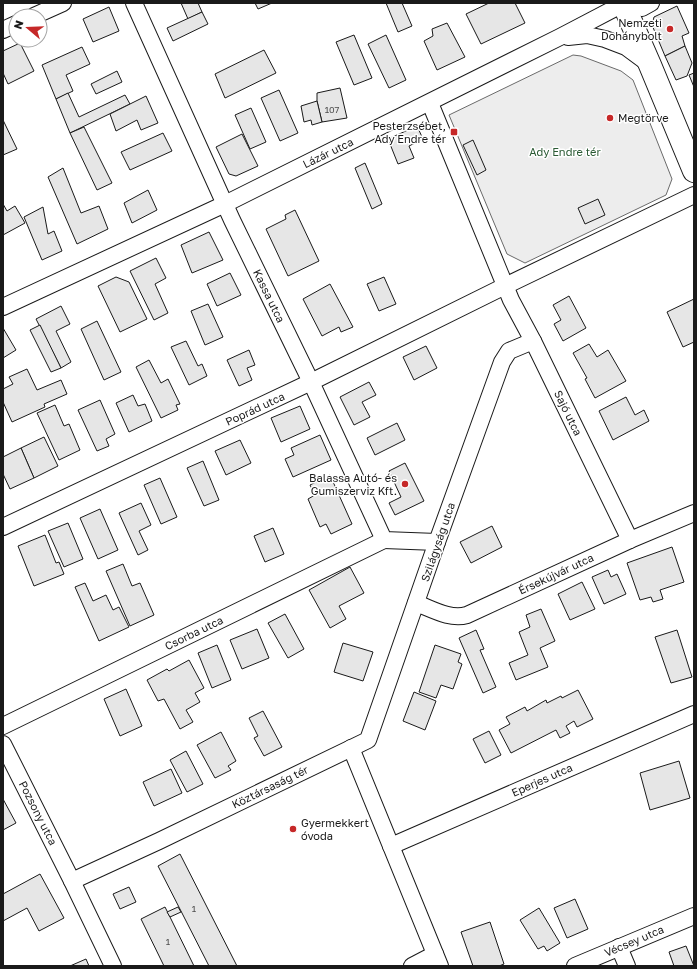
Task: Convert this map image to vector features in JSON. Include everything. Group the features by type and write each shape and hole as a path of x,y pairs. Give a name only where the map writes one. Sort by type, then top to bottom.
{"street":[{"path":"48,10 63,3"},
{"name":"Kassa utca","path":"134,3 225,204 311,382 384,540"},
{"path":"623,3 642,8 651,3"},
{"path":"623,3 694,171"},
{"name":"Lázár utca","path":"3,307 225,204 430,103 560,37 623,3"},
{"path":"560,37 588,35 605,39 626,47 650,65"},
{"path":"430,103 505,286 694,195"},
{"name":"Sajó utca","path":"505,286 630,540"},
{"name":"Poprád utca","path":"3,527 311,382 505,286"},
{"name":"Szilágyság utca","path":"351,748 368,740 502,362 509,351 533,341"},
{"name":"Érsekújvár utca","path":"416,603 450,615 467,615 630,540 694,513"},
{"path":"384,540 437,542"},
{"name":"Csorba utca","path":"3,726 384,540"},
{"name":"Eperjes utca","path":"391,846 694,714"},
{"name":"Pozsony utca","path":"3,744 72,881"},
{"path":"351,748 438,960 412,966"},
{"name":"Köztársaság tér","path":"72,881 159,841 351,748"},
{"path":"72,881 113,966"},
{"name":"Vécsey utca","path":"574,966 694,916"},
{"path":"618,947 627,966"}],"shaded area":[{"name":"Ady Endre tér","path":"573,55 581,56 621,71 633,80 672,179 666,195 525,263 507,254 449,115"}],"building":[{"path":"181,3 198,3 202,12 188,19"},
{"path":"255,3 272,3 258,9"},
{"path":"386,3 402,3 412,26 398,32"},
{"path":"489,3 515,3 525,23 481,44 466,14"},
{"name":"Nemzeti Dohánybolt","path":"677,6 689,33 682,36 685,46 665,56 652,25 654,17"},
{"path":"109,7 119,31 93,42 83,19"},
{"path":"202,12 208,24 173,41 167,28"},
{"path":"447,23 465,57 437,70 424,41 433,36 432,29"},
{"path":"354,35 372,78 354,85 336,42"},
{"path":"386,35 406,80 389,88 368,44"},
{"path":"685,46 692,63 687,76 676,80 665,56"},
{"path":"82,47 90,64 66,75 73,91 56,99 42,65"},
{"path":"9,48 22,48 34,71 8,84 3,73 3,51"},
{"path":"264,50 276,73 225,98 215,74"},
{"path":"117,71 122,82 96,94 91,84"},
{"path":"694,73 694,87 689,75"},
{"path":"340,88 347,118 322,122 317,101 317,93"},
{"path":"279,90 298,133 280,141 261,98"},
{"path":"68,93 79,117 125,95 130,104 70,133 56,99"},
{"path":"146,96 158,123 141,130 137,120 116,131 110,114"},
{"path":"317,101 322,122 312,125 311,120 304,122 301,106"},
{"path":"251,108 266,142 250,149 235,115"},
{"path":"3,120 17,149 3,155"},
{"path":"417,126 423,139 409,146 414,158 398,164 388,139"},
{"path":"84,127 112,183 97,190 70,133"},
{"path":"163,133 172,151 130,170 121,152"},
{"path":"242,134 258,166 236,176 229,174 216,147"},
{"path":"473,140 486,170 477,175 463,145"},
{"path":"365,163 382,204 372,209 355,168"},
{"path":"63,168 81,213 99,206 108,229 77,244 48,177"},
{"path":"148,190 157,210 132,223 124,203"},
{"path":"598,199 605,215 585,224 578,208"},
{"path":"3,204 7,211 15,206 25,223 3,235"},
{"path":"43,207 48,234 54,231 62,251 42,260 24,217"},
{"path":"295,210 319,261 288,276 266,229 286,219 285,215"},
{"path":"209,232 223,260 192,273 181,245"},
{"path":"156,258 166,278 155,284 168,313 154,320 130,271"},
{"path":"230,273 241,295 217,306 207,284"},
{"path":"116,277 129,282 147,319 120,332 98,286"},
{"path":"384,277 396,304 379,311 367,284"},
{"path":"330,284 353,327 341,332 339,327 322,336 303,299"},
{"path":"569,296 586,328 563,341 554,324 561,320 553,305"},
{"path":"694,299 694,342 683,347 667,312"},
{"path":"208,304 223,337 205,345 191,311"},
{"path":"61,306 70,324 56,331 71,362 61,368 36,319"},
{"path":"97,321 121,372 104,380 81,329"},
{"path":"40,325 61,368 51,372 30,330"},
{"path":"3,328 16,350 3,358"},
{"path":"186,341 198,366 202,364 207,376 189,385 171,347"},
{"path":"589,344 597,357 608,350 626,381 595,398 585,379 587,378 573,353"},
{"path":"426,346 437,368 414,380 403,357"},
{"path":"249,350 255,365 247,368 252,380 239,386 227,360"},
{"path":"149,360 161,383 168,379 180,404 176,405 178,410 161,418 136,367"},
{"path":"27,369 37,390 61,380 67,394 44,404 45,407 12,422 3,402 3,389 13,384 9,377"},
{"path":"369,382 376,395 362,402 370,417 354,425 340,397"},
{"path":"133,395 138,406 145,404 152,421 129,432 116,403"},
{"path":"626,397 635,415 644,410 649,421 613,440 599,411"},
{"path":"100,400 115,434 106,439 109,446 97,451 78,410"},
{"path":"55,405 64,426 69,424 80,450 59,460 37,413"},
{"path":"300,406 310,429 281,442 271,418"},
{"path":"397,423 405,440 375,455 367,438"},
{"path":"320,435 331,460 293,477 285,459 294,455 291,448"},
{"path":"44,437 58,466 34,478 21,448"},
{"path":"240,440 251,463 226,475 215,451"},
{"path":"21,448 34,478 10,489 3,474 3,457"},
{"path":"203,461 219,500 204,506 187,468"},
{"name":"Balassa Autó- és Gumiszerviz Kft.","path":"405,463 424,501 395,515 389,503 401,497 389,471"},
{"path":"330,475 352,524 331,534 326,524 320,527 308,499 315,495 310,485"},
{"path":"160,478 177,517 161,524 144,485"},
{"path":"141,503 151,525 139,531 148,550 138,555 119,513"},
{"path":"100,509 118,550 98,559 80,518"},
{"path":"68,523 83,559 64,567 48,531"},
{"path":"492,526 502,547 471,563 460,542"},
{"path":"273,528 284,554 265,562 254,536"},
{"path":"45,535 56,563 59,562 64,574 34,586 18,546"},
{"path":"672,547 684,582 660,590 663,599 653,602 651,597 640,600 627,563"},
{"path":"123,564 132,586 140,583 154,615 130,626 106,571"},
{"path":"350,567 364,593 339,606 346,619 330,628 309,590"},
{"path":"608,570 611,577 617,574 626,594 604,604 592,577"},
{"path":"582,582 595,609 570,620 558,594"},
{"path":"85,583 93,601 106,595 113,610 119,607 129,627 99,641 75,587"},
{"path":"541,609 555,641 540,648 548,667 516,680 509,663 528,655 519,632 530,627 526,615"},
{"path":"285,614 304,649 288,658 268,623"},
{"path":"257,629 269,658 242,669 230,640"},
{"path":"476,630 484,649 480,650 496,687 483,693 459,638"},
{"path":"677,630 692,677 671,683 655,637"},
{"path":"343,643 373,652 363,681 334,672"},
{"path":"217,645 231,680 212,688 198,653"},
{"path":"435,645 461,654 458,662 462,664 453,689 441,685 436,698 419,692"},
{"path":"189,660 204,688 195,693 200,702 186,710 193,722 180,729 164,699 158,701 147,680 167,669 169,671"},
{"path":"126,689 142,726 120,736 104,699"},
{"path":"578,690 593,719 577,727 574,721 566,726 570,733 560,738 556,730 511,753 499,730 510,724 506,717 525,707 527,711 546,700 547,703"},
{"path":"414,692 436,701 425,730 403,721"},
{"path":"263,711 282,747 264,756 254,738 258,736 249,718"},
{"path":"489,731 501,755 485,763 473,739"},
{"path":"221,732 236,761 228,766 231,770 215,778 197,745"},
{"path":"186,751 203,784 187,792 170,760"},
{"path":"679,761 690,798 650,810 640,773"},
{"path":"171,769 182,793 154,806 143,782"},
{"path":"3,799 16,823 3,830"},
{"path":"180,854 237,966 209,966 158,866"},
{"path":"40,874 64,918 39,931 27,908 3,921 3,894"},
{"path":"129,887 136,902 120,909 113,894"},
{"path":"575,899 588,929 567,938 554,908"},
{"path":"165,907 194,966 164,966 141,919"},
{"path":"178,907 181,912 170,917 167,912"},
{"path":"539,908 560,943 547,951 544,946 538,949 520,920"},
{"path":"490,922 504,964 499,966 473,966 461,932"},
{"path":"686,946 694,966 674,966 669,952"},
{"path":"86,959 89,966 70,966"}],"place":[{"name":"Nemzeti Dohánybolt","path":"670,29"},
{"name":"Megtörve","path":"610,118"},
{"name":"Pesterzsébet, Ady Endre tér","path":"454,132"},
{"name":"Balassa Autó- és Gumiszerviz Kft.","path":"405,484"},
{"name":"Gyermekkert óvoda","path":"293,829"}]}
